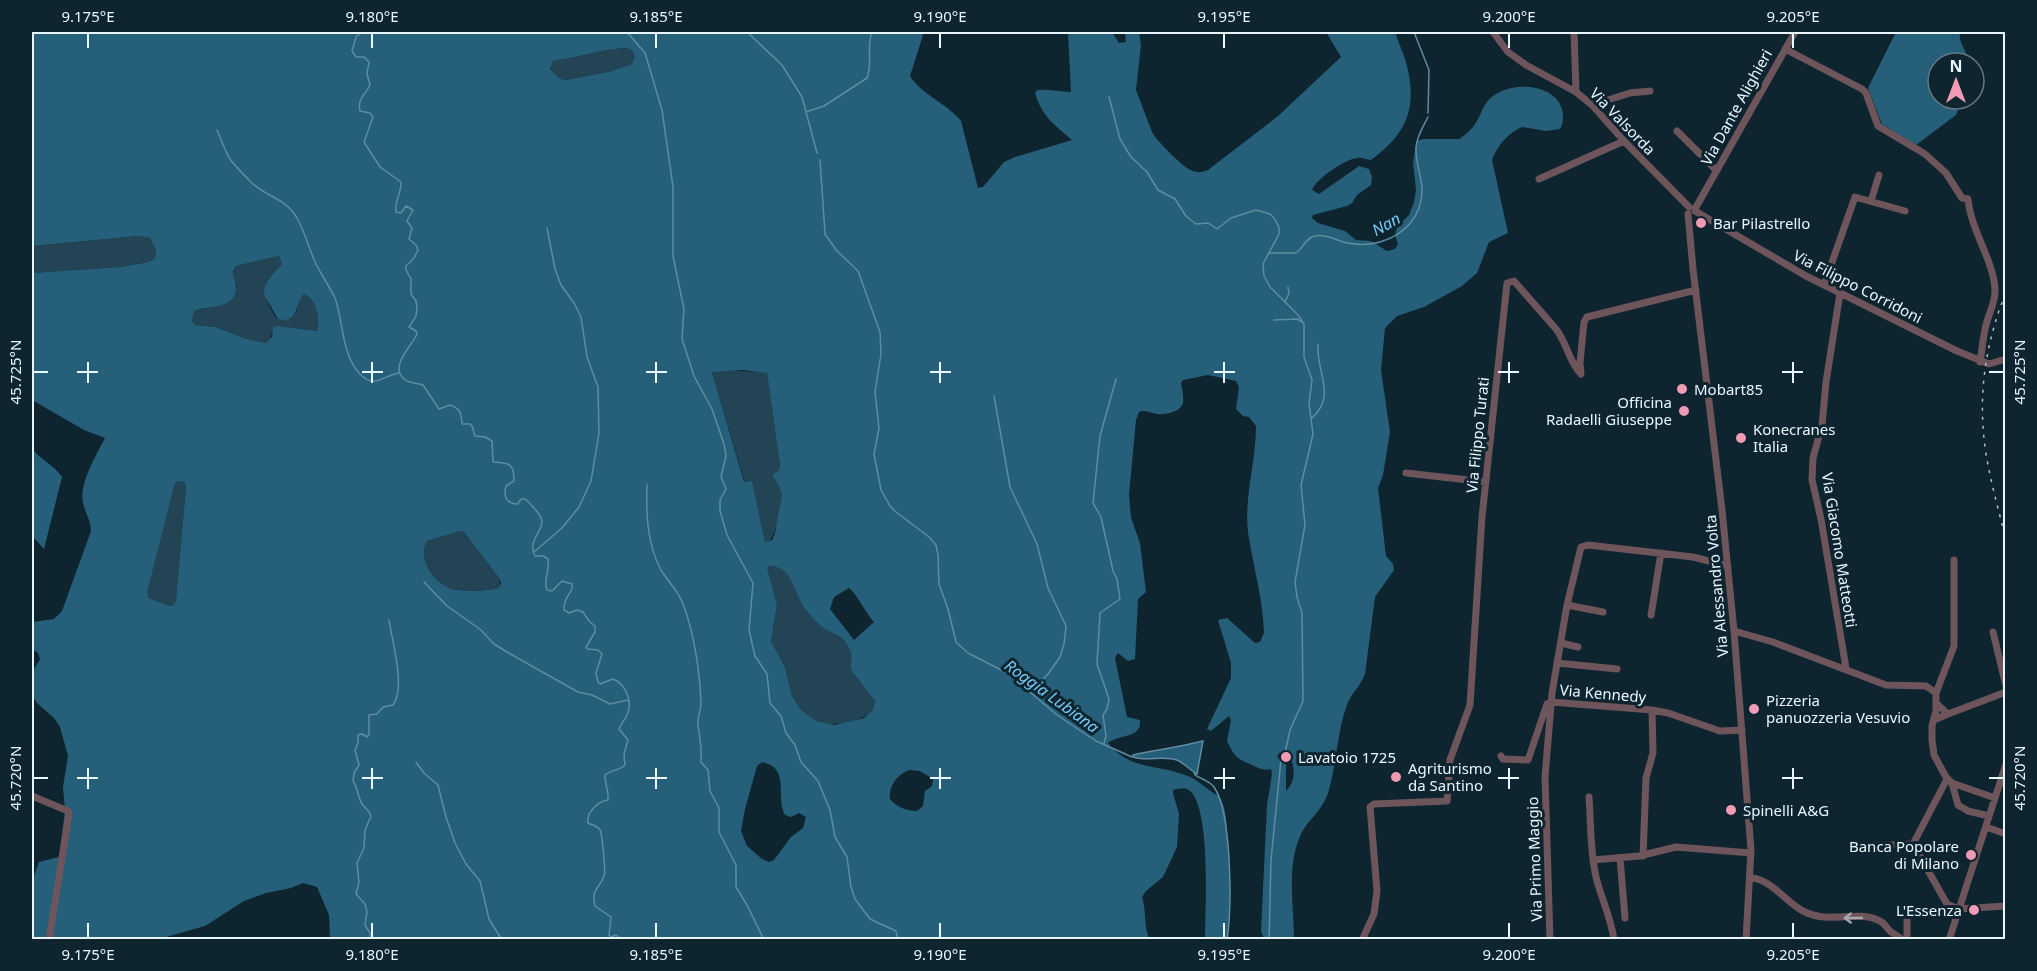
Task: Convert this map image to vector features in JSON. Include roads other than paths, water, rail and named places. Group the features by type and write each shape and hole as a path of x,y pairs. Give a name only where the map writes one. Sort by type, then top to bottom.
{"street":[{"name":"Via Valsorda","path":"1493,32 1508,52 1592,105 1692,211"},
{"path":"1574,32 1576,93"},
{"name":"Via Dante Alighieri","path":"1692,211 1795,32"},
{"path":"1785,49 1862,89 1866,93 1878,126 1924,154 1946,173 1962,198 1968,200 1971,219 1983,247 1995,288 1980,362 1989,364 2006,359"},
{"path":"1592,105 1630,93 1650,91"},
{"path":"1677,131 1716,170"},
{"path":"1539,179 1624,141"},
{"path":"1871,201 1879,175"},
{"path":"1824,285 1855,197 1905,212"},
{"name":"Via Filippo Corridoni","path":"1692,211 1824,285 1980,362"},
{"name":"Via Alessandro Volta","path":"1692,211 1690,230 1728,566 1742,730 1751,853 1746,939"},
{"name":"Via Filippo Turati","path":"1362,939 1374,914 1377,891 1370,807 1374,804 1448,799 1450,760 1470,705 1486,482 1508,282 1515,283 1562,336 1576,369 1581,374 1584,322 1587,317 1696,290"},
{"name":"Via Giacomo Matteotti","path":"1840,293 1826,382 1822,425 1813,458 1812,480 1821,519 1846,668"},
{"path":"1406,473 1486,482"},
{"path":"1551,702 1567,605 1581,547 1588,545 1692,557 1728,566"},
{"path":"1651,615 1660,553"},
{"path":"1954,560 1954,646 1936,693 1932,740 1934,754 1950,781 1958,805 1968,811 1989,816"},
{"path":"1567,605 1603,612"},
{"path":"1734,631 1773,642 1886,685 1926,686 1936,693"},
{"path":"1994,632 2006,686"},
{"path":"1561,643 1578,647"},
{"path":"1557,663 1617,669"},
{"path":"1934,720 2006,692"},
{"name":"Via Kennedy","path":"1501,756 1503,759 1528,760 1546,704 1551,702 1652,710 1668,713 1720,731 1742,730"},
{"name":"Via Primo Maggio","path":"1550,939 1545,777 1551,702"},
{"path":"1936,703 1948,714"},
{"path":"1642,856 1646,778 1653,753 1652,710"},
{"path":"1949,939 2006,764"},
{"path":"1950,781 1995,798"},
{"path":"1913,844 1950,781"},
{"path":"32,796 68,811 69,814 49,939"},
{"path":"1589,797 1593,861 1614,939"},
{"path":"1986,827 2006,834"},
{"path":"1865,846 1913,844"},
{"path":"1913,844 1947,904 1958,909 2006,906"},
{"path":"1593,861 1642,856 1676,847 1751,853"},
{"path":"1620,858 1625,918"},
{"path":"1751,878 1757,878 1805,912 1829,919 1852,917 1876,919 1886,924 1889,931 1905,939 1907,912"}],"waterway":[{"path":"362,32 356,37 352,51 356,57 364,57 369,62 367,74 370,85 359,107 360,111 370,113 373,117 364,142 380,167 401,182 396,212 401,213 406,206 413,210 407,221 412,228 409,239 418,250 406,266 411,279 411,294 416,301 417,308 416,316 409,327 417,334 400,362 400,374 408,381 423,385 439,409 450,405 456,408 461,414 462,424 470,424 475,436 485,437 492,441 493,462 512,467 514,481 506,486 507,499 511,503 518,504 521,499 525,499 541,518 541,527 534,540 533,550 535,556 548,559 547,590 552,591 562,581 572,584 564,610 569,613 577,610 583,612 595,626 595,632 586,647 598,650 602,654 596,673 598,682 600,684 613,679 618,681 629,700 628,712 619,729 628,740 624,754 625,765 605,775 608,800 594,808 588,819 588,823 600,830 604,860 604,876 594,896 595,906 611,917 609,935 611,937 616,935 622,940"},
{"path":"627,32 645,53 662,110 673,187 673,256 684,309 682,339 694,376 712,409 724,444 726,456 721,477 726,489 720,500 720,511 727,535 753,583 749,630 755,656 767,674 770,703 781,716 786,733 795,745 801,762 818,781 830,810 835,837 847,857 855,899 870,919 896,931 898,940"},
{"name":"Roggia Lubiana","path":"747,32 782,65 802,97 817,153"},
{"path":"806,112 824,106 867,78 872,32"},
{"name":"Nan","path":"1414,32 1429,70 1428,113"},
{"path":"1109,97 1120,139 1131,157 1147,172 1158,190 1175,199 1186,216 1196,224 1208,223 1217,229 1231,218 1256,210 1270,214 1279,227 1279,234 1263,264 1264,276 1270,287 1304,324 1304,357 1312,380 1309,403 1313,434 1301,485 1305,525 1295,582 1302,613 1303,701 1290,730 1285,753"},
{"name":"Nan","path":"1270,253 1296,253 1307,240 1316,236 1325,236 1352,244 1368,244 1389,239 1405,229 1416,215 1422,198 1416,147 1428,117"},
{"path":"217,130 228,156 237,168 258,188 288,207 298,220 315,262 335,298 346,348 355,367 361,375 371,381 399,373"},
{"name":"Roggia Lubiana","path":"820,160 825,234 837,251 858,271 880,332 881,354 875,392 879,428 874,454 881,490 890,506 936,545 939,584 956,642 968,653 1009,674 1057,715 1096,741 1132,757"},
{"path":"534,552 562,528 579,507 591,481 599,433 598,387 587,357 581,317 561,285 555,269 547,228"},
{"path":"1285,302 1289,293 1288,287"},
{"path":"1274,320 1297,319 1302,322"},
{"path":"1312,418 1323,401 1324,392 1318,344"},
{"path":"1104,743 1106,736 1103,715 1109,699 1097,664 1100,613 1120,599 1101,517 1093,503 1100,436 1116,379"},
{"path":"994,396 1010,487 1037,544 1048,588 1066,626 1060,657 1031,692"},
{"path":"647,485 647,517 653,550 661,570 681,599 693,640 698,666 701,706 698,722 701,762 708,770 710,791 719,808 719,832 736,865 736,887 764,940"},
{"path":"424,582 447,606 507,652 578,692 592,695 610,704 628,700"},
{"path":"370,940 370,933 365,925 367,912 365,904 356,894 359,882 357,863 364,848 365,830 371,816 362,804 353,781 354,773 359,765 355,750 358,735 362,734 367,737 369,715 377,714 383,707 393,705 397,697 398,676 389,620"},
{"path":"1269,940 1271,860 1281,759"},
{"path":"416,762 424,773 438,785 455,843 466,864 480,881 489,919 502,940"},
{"name":"Roggia Lubiana","path":"1194,773 1214,787 1224,817 1230,884 1227,940"}],"railway":[{"path":"2006,294 1997,316 1989,349 1982,404 1986,455 2006,540"}],"place":[{"name":"Bar Pilastrello","path":"1701,223"},
{"name":"Mobart85","path":"1682,389"},
{"name":"Officina Radaelli Giuseppe","path":"1684,411"},
{"name":"Konecranes Italia","path":"1741,438"},
{"name":"Pizzeria panuozzeria Vesuvio","path":"1754,709"},
{"name":"Lavatoio 1725","path":"1286,757"},
{"name":"Agriturismo da Santino","path":"1396,777"},
{"name":"Spinelli A&G","path":"1731,810"},
{"name":"Banca Popolare di Milano","path":"1971,855"},
{"name":"L'Essenza","path":"1974,910"}]}
